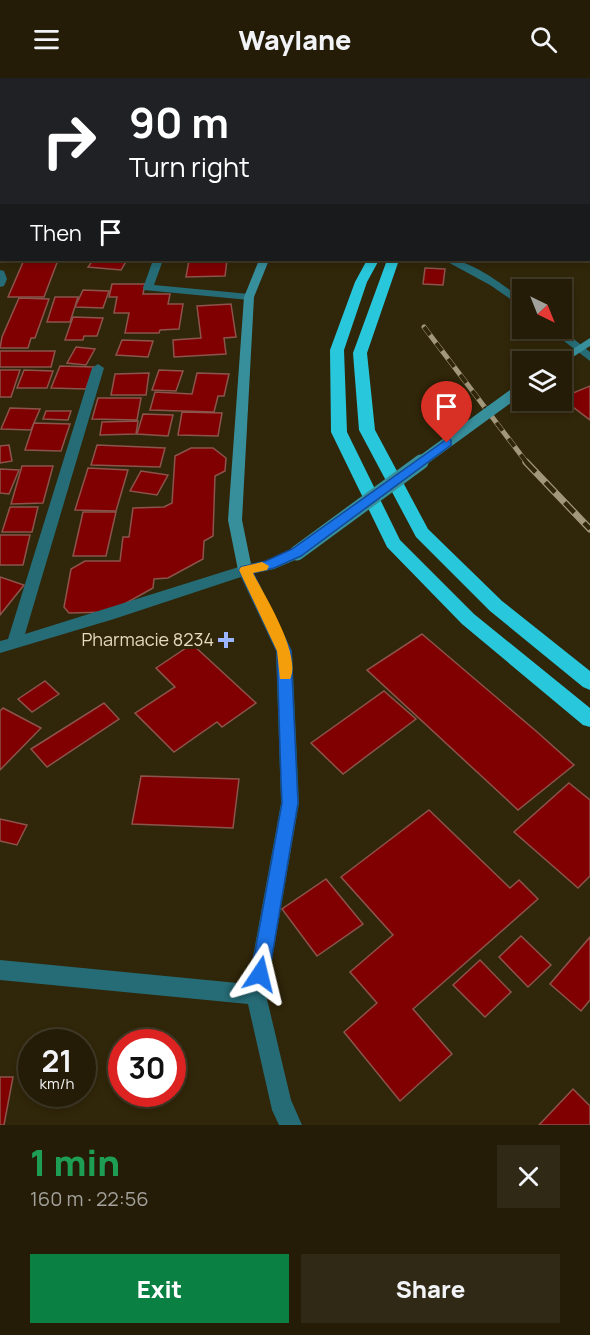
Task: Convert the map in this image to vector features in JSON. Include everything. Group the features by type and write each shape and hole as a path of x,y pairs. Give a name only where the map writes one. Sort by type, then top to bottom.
{"highway":[{"path":"372,261 361,282 337,350 339,432 393,543 468,619 590,719"},
{"path":"393,261 360,353 367,430 422,533 495,606 590,682"}],"main road":[{"path":"264,261 249,297 235,520 245,570 269,565 297,553 512,395"},
{"path":"572,351 590,341"}],"street":[{"path":"158,261 148,288 249,297"},
{"path":"451,261 494,283 512,296"},
{"path":"0,273 2,279 0,284"},
{"path":"565,339 590,358"},
{"path":"7,645 99,368"},
{"path":"7,645 109,615 245,570 284,651 290,803 256,995 280,1102 291,1125"},
{"path":"0,970 256,995"}],"building":[{"path":"24,261 58,261 44,297 8,297"},
{"path":"92,261 126,261 121,270 88,267"},
{"path":"189,261 227,261 225,276 186,277"},
{"path":"425,268 445,269 443,285 423,284"},
{"path":"112,284 145,284 143,294 170,294 168,304 183,304 179,329 160,330 159,333 125,333 129,313 114,313 117,297 109,297"},
{"path":"83,290 109,291 103,308 75,307"},
{"path":"55,297 78,297 70,322 47,322"},
{"path":"19,298 49,299 35,338 31,338 28,348 0,348 2,337"},
{"path":"231,304 236,337 224,338 226,354 174,357 173,340 201,338 197,306"},
{"path":"73,317 103,318 97,336 84,336 83,340 65,340"},
{"path":"122,340 153,341 148,357 116,355"},
{"path":"76,347 95,349 86,365 67,363"},
{"path":"0,351 55,351 51,367 0,367"},
{"path":"60,366 94,367 86,389 51,388"},
{"path":"0,370 20,370 11,397 0,397"},
{"path":"24,370 53,371 47,388 17,388"},
{"path":"159,370 183,371 176,391 152,390"},
{"path":"149,373 146,395 111,395 115,374"},
{"path":"197,373 229,374 224,396 218,396 214,412 150,410 155,392 192,394"},
{"path":"590,386 590,420 572,406 572,393"},
{"path":"98,398 141,398 137,420 92,419"},
{"path":"10,408 40,409 31,430 1,429"},
{"path":"46,411 71,411 68,420 43,419"},
{"path":"182,412 222,413 218,436 178,435"},
{"path":"143,414 173,415 168,436 137,434"},
{"path":"138,421 136,434 100,435 102,422"},
{"path":"34,423 70,424 61,451 25,450"},
{"path":"9,445 12,461 0,463 0,446"},
{"path":"97,445 165,448 160,467 91,465"},
{"path":"191,448 213,448 226,458 225,471 215,476 213,536 204,541 203,559 168,578 154,579 153,588 110,612 69,613 64,607 71,569 85,561 120,561 123,537 129,537 133,508 164,507 172,503 175,456"},
{"path":"22,466 53,466 43,503 11,504"},
{"path":"88,468 128,470 116,511 75,510"},
{"path":"0,469 19,470 9,494 0,493"},
{"path":"141,471 168,475 157,495 130,491"},
{"path":"10,507 38,507 32,532 2,532"},
{"path":"83,512 116,512 106,556 73,556"},
{"path":"0,535 30,535 23,565 0,565"},
{"path":"0,577 24,585 0,615"},
{"path":"422,634 574,765 518,810 367,670"},
{"path":"192,644 256,703 222,727 217,722 174,752 135,713 175,687 156,668"},
{"path":"45,681 59,694 32,712 18,699"},
{"path":"384,691 416,719 343,774 311,743"},
{"path":"104,703 119,719 47,767 31,749"},
{"path":"3,708 41,728 0,770 0,711"},
{"path":"141,776 239,779 233,828 132,824"},
{"path":"569,783 590,800 590,876 578,888 514,832"},
{"path":"429,810 510,888 519,880 538,899 413,1009 452,1054 400,1101 344,1032 377,1003 350,972 393,935 341,877"},
{"path":"0,819 27,825 17,845 0,841"},
{"path":"326,879 363,924 317,956 282,909"},
{"path":"521,936 551,965 528,987 499,957"},
{"path":"590,937 590,1000 581,1011 550,984"},
{"path":"480,960 511,992 485,1017 453,985"},
{"path":"0,1077 13,1077 4,1125 0,1125"},
{"path":"573,1089 590,1106 590,1125 539,1125"}],"railway":[{"path":"424,327 527,463"},
{"path":"526,462 590,529"}],"slow traffic":[{"path":"262,566 245,570 284,651 285,675"}],"place":[{"name":"Pharmacie 8234","path":"226,640"}],"route":[{"path":"260,974 290,803 284,651 245,570 269,565 297,553 447,443"}]}
